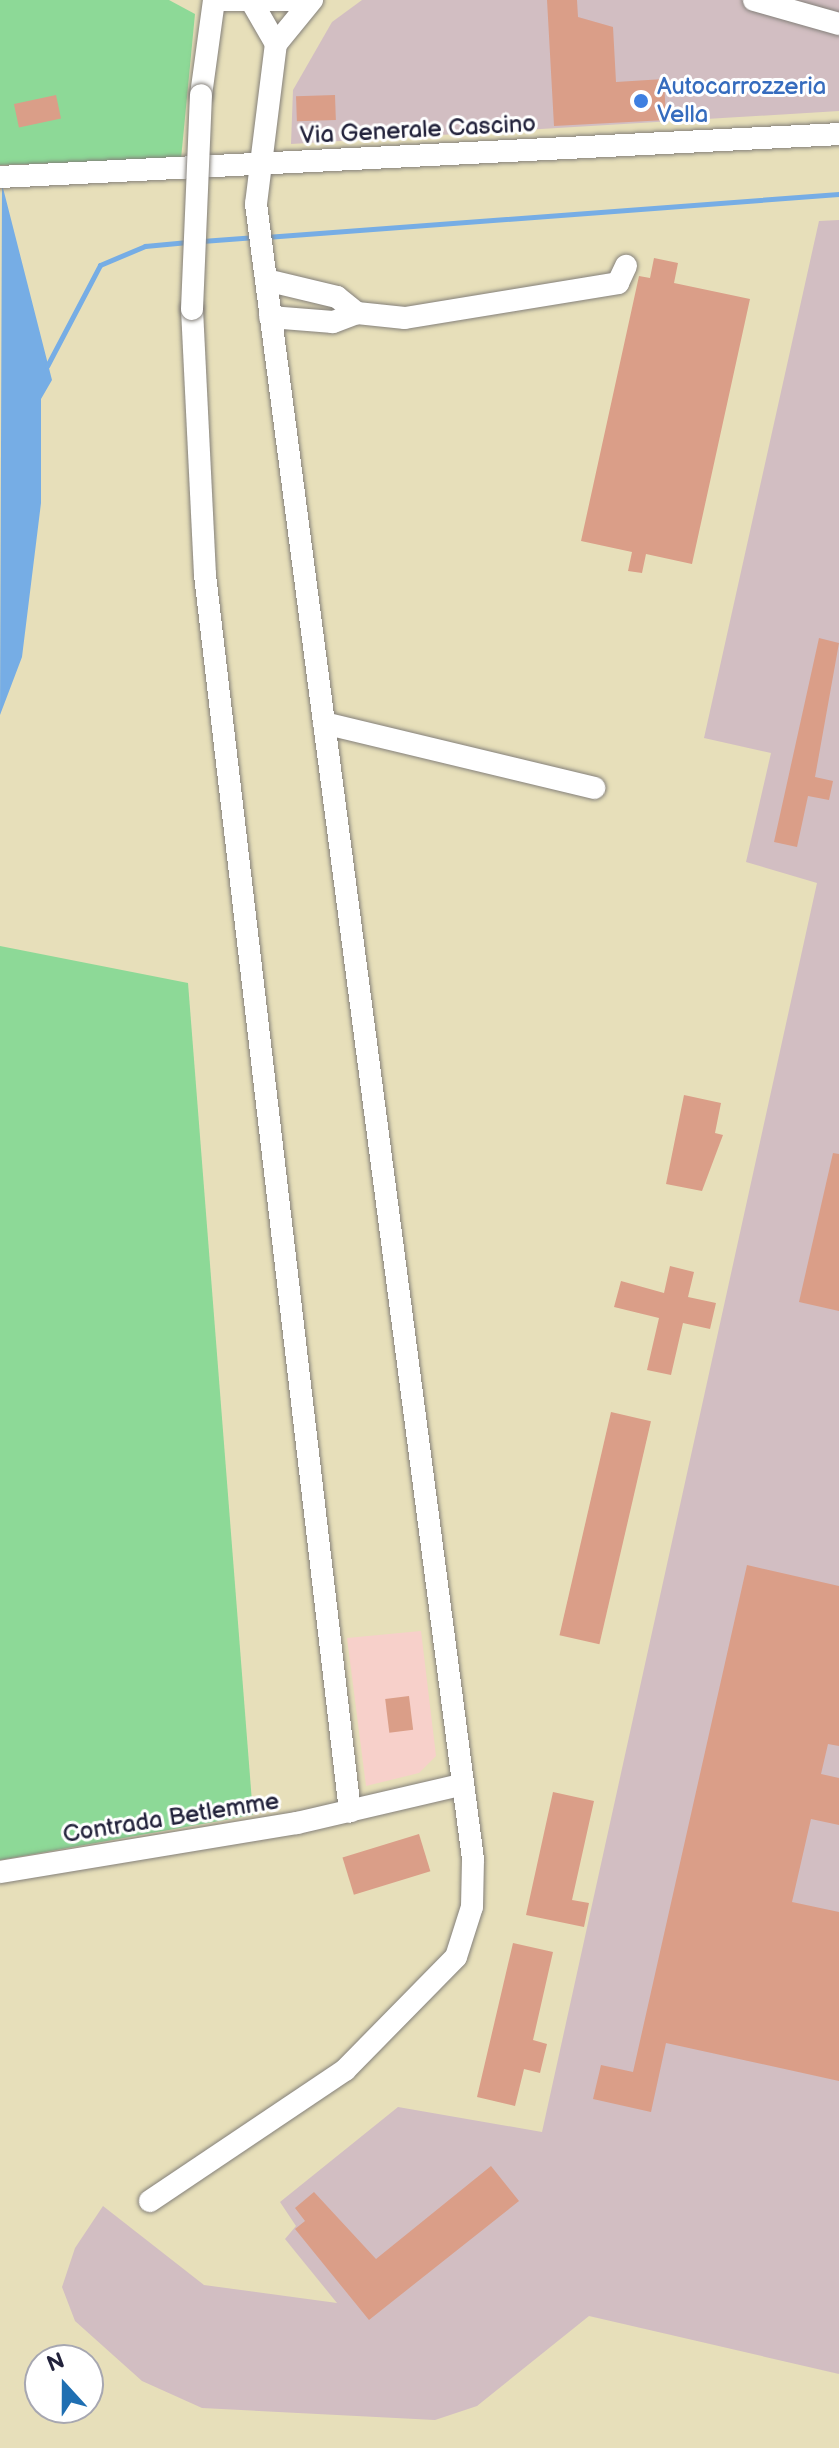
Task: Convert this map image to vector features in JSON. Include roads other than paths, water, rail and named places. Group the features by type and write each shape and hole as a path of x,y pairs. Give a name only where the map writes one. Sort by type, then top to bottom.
{"street":[{"path":"294,0 253,4 214,0 201,95 192,309 205,575 350,1812"},
{"path":"150,2201 345,2070 456,1957 472,1907 473,1859 460,1785 256,204 256,164 276,44 312,0"},
{"path":"754,0 839,24"},
{"path":"253,4 276,44"},
{"name":"Via Generale Cascino","path":"6,176 839,134"},
{"path":"270,317 333,322 357,313 405,318 618,283 626,266"},
{"path":"265,272 337,297 357,313"},
{"path":"324,723 594,788"},
{"name":"Contrada Betlemme","path":"0,1872 350,1812 460,1785"}],"water":[{"path":"2,184 52,380 41,399 41,503 22,657 0,715"}],"waterway":[{"path":"266,237 839,194"},
{"path":"202,241 256,237"},
{"path":"47,366 100,265 145,246 188,242"}],"place":[{"name":"Autocarrozzeria Vella","path":"641,101"}]}
